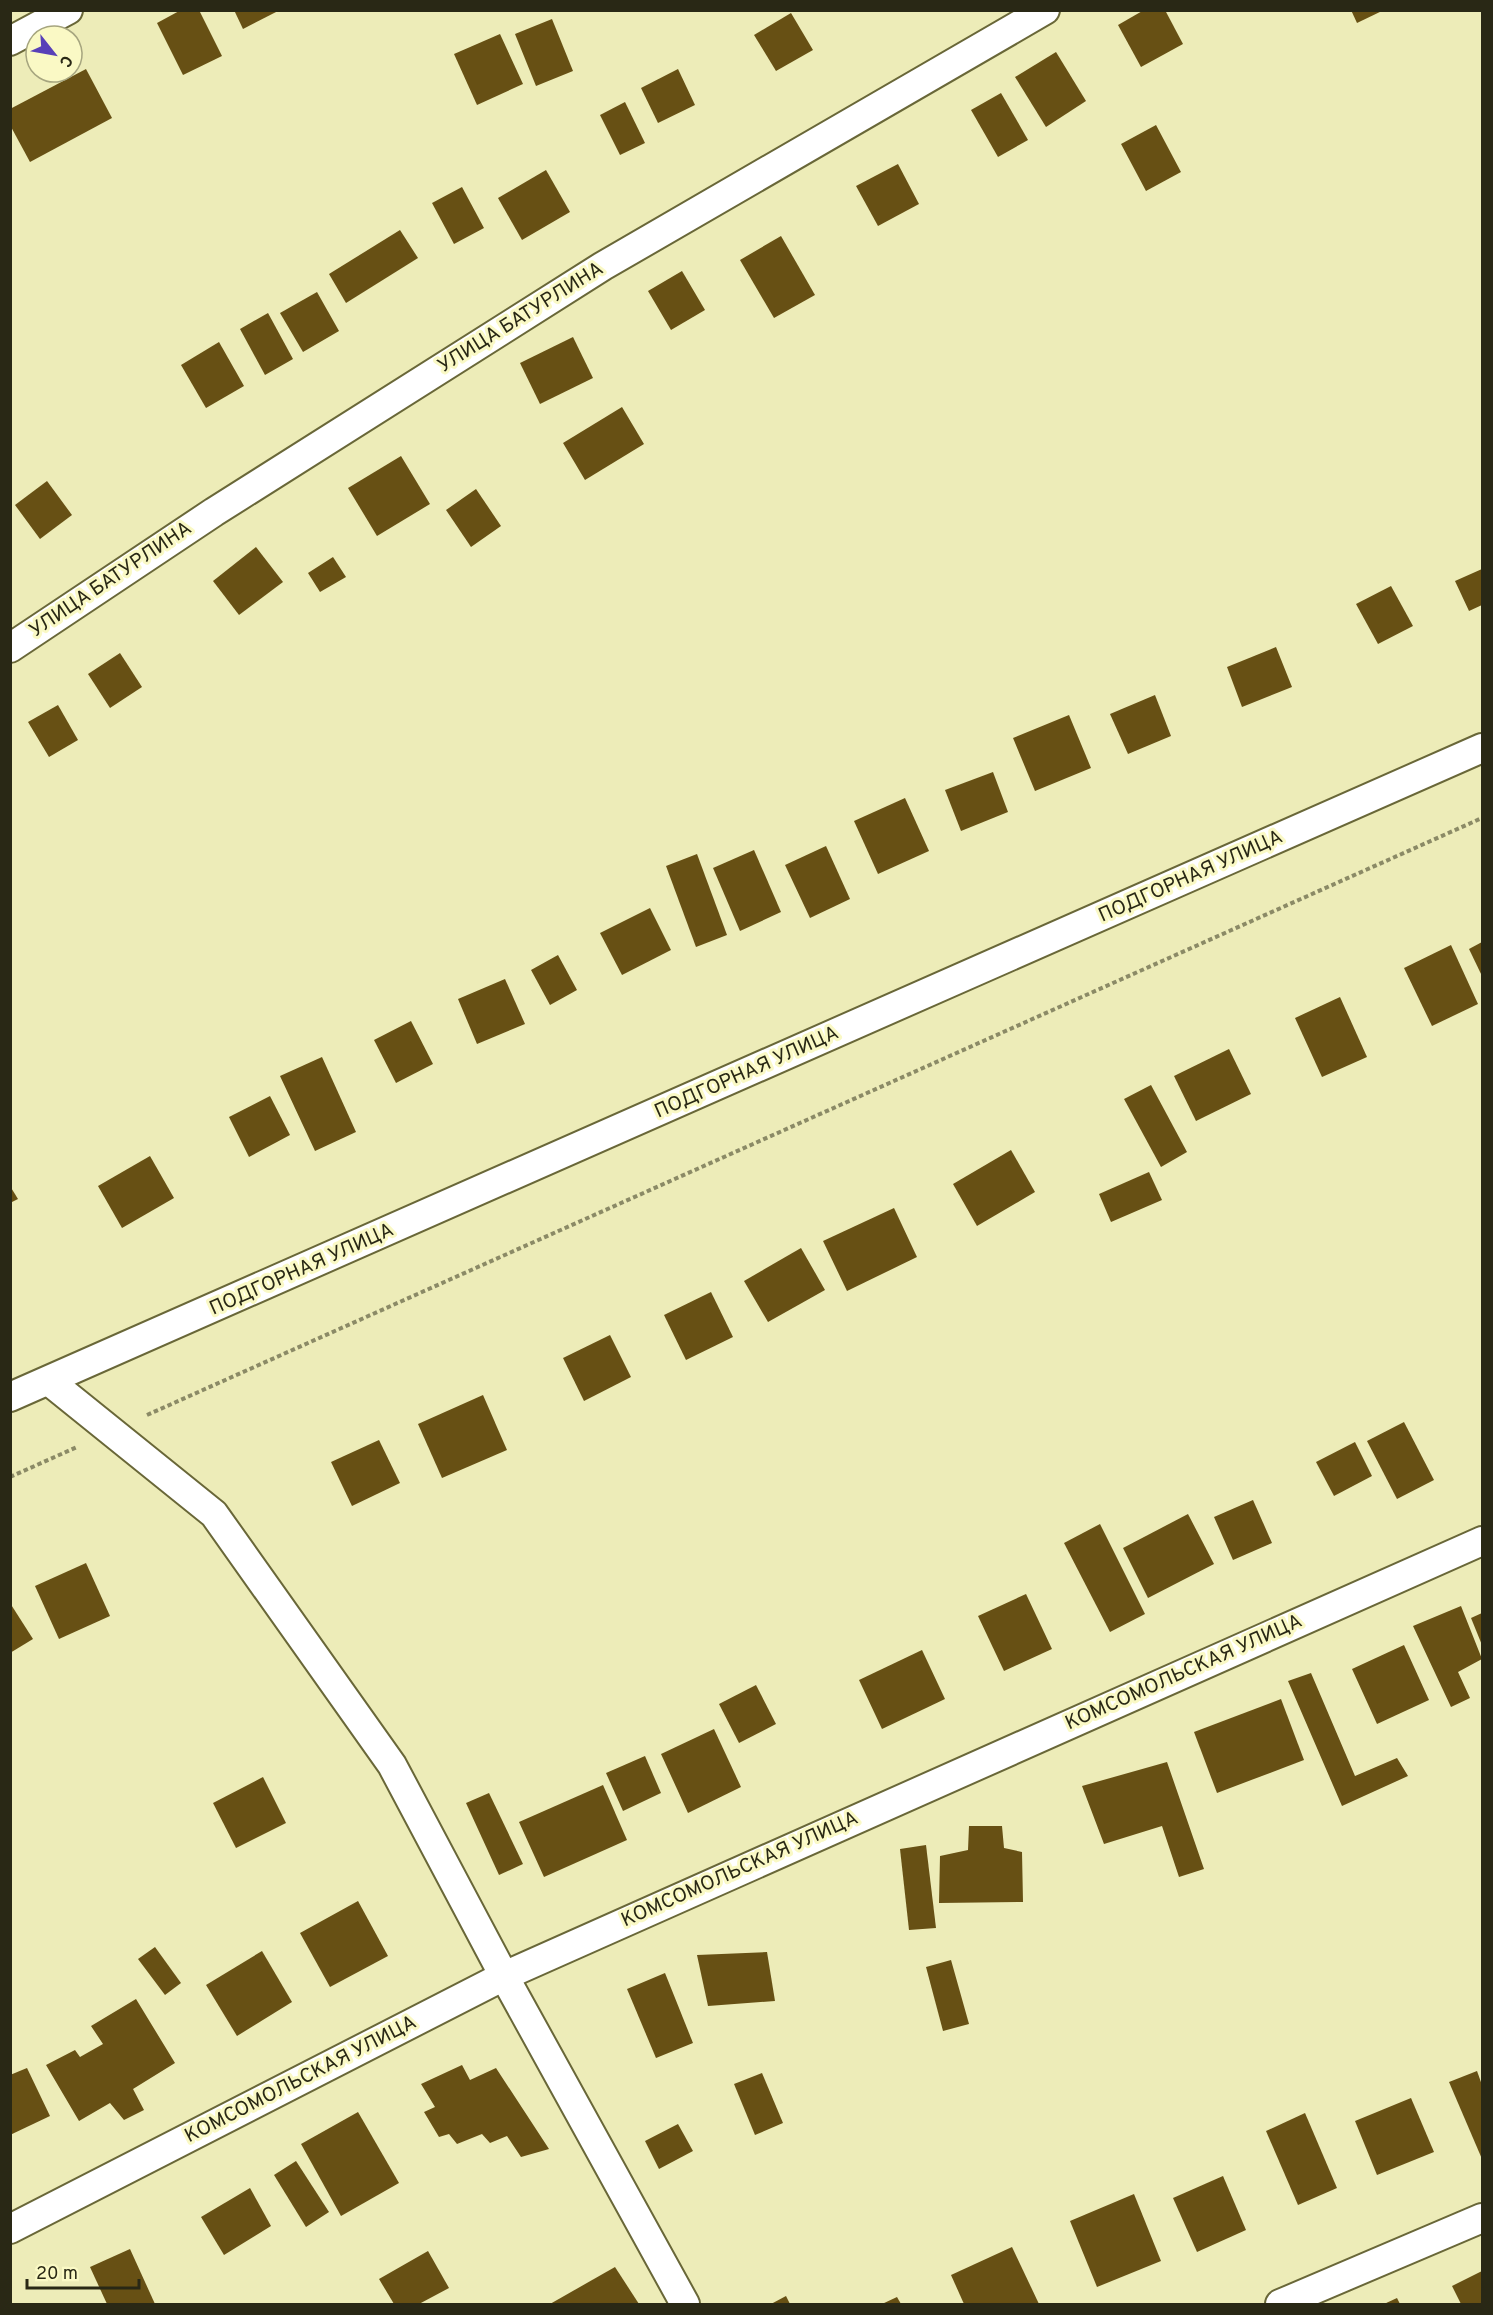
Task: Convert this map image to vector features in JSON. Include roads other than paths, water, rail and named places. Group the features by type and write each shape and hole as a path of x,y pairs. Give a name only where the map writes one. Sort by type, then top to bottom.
{"street":[{"path":"10,41 68,10"},
{"name":"УЛИЦА БАТУРЛИНА","path":"10,648 214,512 603,266 1045,10"},
{"name":"ПОДГОРНАЯ УЛИЦА","path":"10,1397 50,1382 1482,748"},
{"path":"50,1382 214,1514 392,1766 504,1976 685,2304"},
{"name":"КОМСОМОЛЬСКАЯ УЛИЦА","path":"10,2229 504,1976 1482,1541"},
{"path":"1280,2304 1482,2218"}]}
